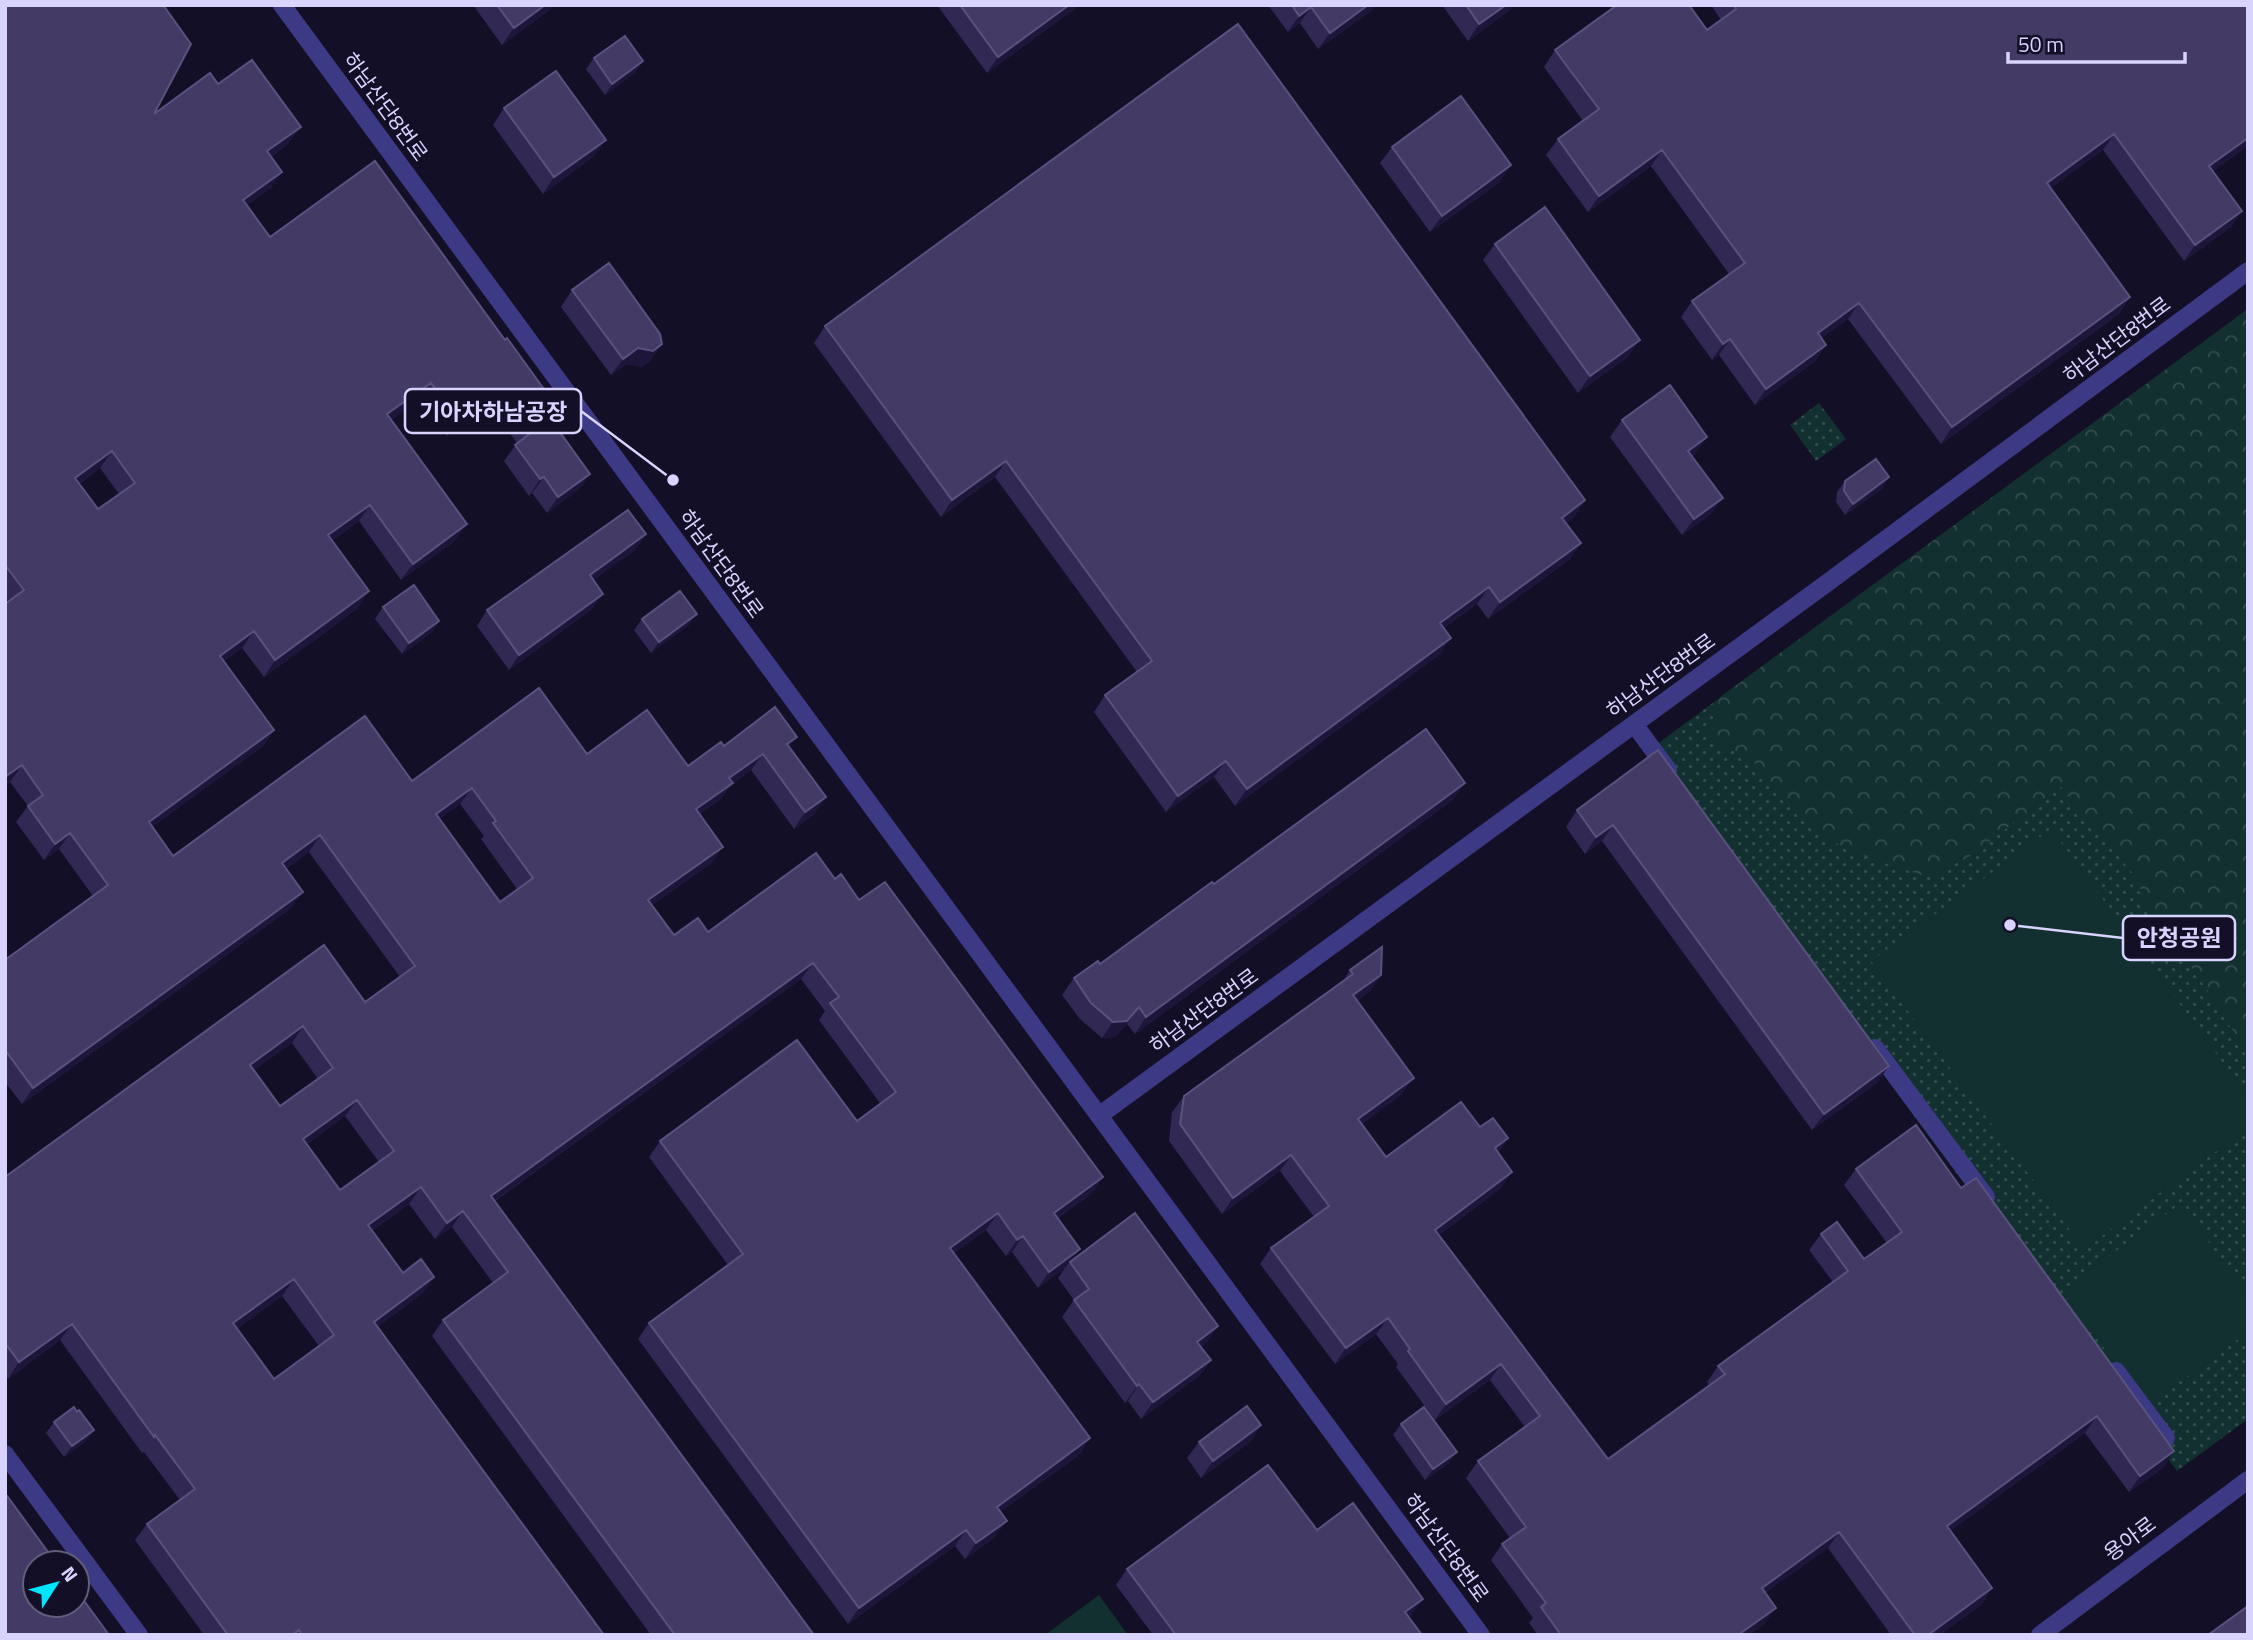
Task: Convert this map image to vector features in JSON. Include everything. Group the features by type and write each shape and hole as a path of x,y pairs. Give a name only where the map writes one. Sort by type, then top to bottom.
{"street":[{"name":"하남산단8번로","path":"282,5 1481,1635"},
{"name":"하남산단8번로","path":"1100,1115 2248,271"},
{"path":"1634,724 1676,780"},
{"path":"1867,1037 2000,1215"},
{"path":"2108,1360 2166,1438"},
{"path":"5,1454 139,1635"},
{"name":"용아로","path":"2040,1635 2248,1480"}],"green space":[{"path":"2248,309 2248,1419 2177,1471 1645,753"},
{"path":"2248,309 2248,1048 2228,1024 2144,900 2138,880 2061,787 1969,857 1928,877 1872,859 1822,837 1747,755 1706,740 1720,697"},
{"path":"1819,403 1846,439 1816,461 1790,425"},
{"path":"2051,829 2248,1097 2248,1128 2084,1249 1871,961"},
{"path":"2180,1204 2248,1295 2248,1332 2147,1406 2062,1291"},
{"path":"1099,1595 1128,1635 1045,1635"}],"building":[{"path":"5,5 163,5 191,44 154,114 210,73 218,84 252,60 301,127 267,151 282,172 243,200 270,237 375,161 554,403 544,410 590,474 558,497 544,477 540,479 515,445 532,432 501,389 458,420 431,383 387,414 467,524 413,564 370,505 328,535 369,591 275,660 254,631 220,656 274,730 149,822 173,856 365,716 412,781 539,688 587,754 647,710 688,766 721,742 724,746 775,707 797,737 787,744 826,797 805,812 763,754 729,778 733,783 696,809 723,847 648,900 674,935 698,918 708,932 816,853 835,879 841,874 859,900 885,882 1103,1177 1054,1213 1080,1249 1049,1272 1023,1236 1017,1240 998,1213 950,1248 1090,1438 997,1507 1007,1521 976,1543 966,1530 859,1608 649,1323 743,1254 660,1141 797,1040 857,1121 896,1092 830,1003 839,997 813,963 491,1196 814,1635 675,1635 443,1320 508,1272 463,1211 447,1223 421,1187 368,1225 403,1273 421,1259 434,1277 374,1322 604,1635 302,1635 299,1630 292,1635 228,1635 147,1524 195,1489 72,1324 19,1362 5,1343 5,1177 324,945 365,1002 415,966 320,835 282,863 303,892 33,1088 5,1050 5,960 108,885 70,833 55,844 28,806 43,795 22,765 5,777 5,604 24,590 5,565","holes":["112,451 135,483 98,509 75,478","472,788 496,821 493,823 533,878 500,902 436,814","303,1026 333,1068 280,1106 250,1065","357,1100 394,1151 340,1190 303,1139","294,1279 334,1335 274,1379 233,1323"]},
{"path":"497,5 545,5 514,28"},
{"path":"960,5 1069,5 998,57"},
{"path":"1292,5 1368,5 1330,33 1311,7 1299,16"},
{"path":"1466,5 1506,5 1479,24"},
{"path":"1617,5 1689,5 1707,30 1736,9 1734,5 2248,5 2248,138 2209,166 2242,211 2195,245 2114,134 2047,183 2130,297 1952,427 1859,303 1818,333 1826,345 1766,389 1730,339 1723,344 1692,301 1745,263 1662,150 1599,196 1558,139 1599,109 1555,50"},
{"path":"1238,24 1585,500 1562,518 1581,543 1500,602 1489,587 1440,623 1451,638 1247,789 1226,761 1178,796 1105,695 1152,661 1006,461 952,500 825,326"},
{"path":"625,36 643,61 612,84 594,58"},
{"path":"556,71 606,140 554,177 504,108"},
{"path":"1461,96 1511,165 1442,216 1392,147"},
{"path":"1545,207 1640,340 1590,376 1495,244"},
{"path":"609,263 660,334 662,344 653,351 638,348 623,359 572,290"},
{"path":"1670,385 1707,437 1688,451 1723,498 1694,519 1622,420"},
{"path":"1876,459 1889,477 1853,504 1844,491 1845,481"},
{"path":"628,510 646,534 590,575 603,594 519,655 487,610"},
{"path":"414,585 439,621 409,643 383,607"},
{"path":"680,591 697,614 659,642 642,619"},
{"path":"1426,729 1465,783 1146,1017 1139,1007 1127,1021 1113,1022 1091,1003 1074,978 1098,961 1100,964 1212,882 1214,884"},
{"path":"1658,750 1889,1066 1824,1114 1613,825 1596,837 1577,810"},
{"path":"1382,947 1381,975 1353,995 1414,1078 1358,1119 1386,1157 1461,1102 1480,1127 1493,1118 1508,1138 1495,1148 1512,1172 1435,1230 1608,1459 1725,1374 1718,1366 1848,1271 1821,1234 1837,1222 1864,1259 1902,1232 1856,1169 1916,1125 1961,1188 1976,1178 2174,1451 2140,1476 2097,1416 1947,1526 1992,1588 1928,1635 1915,1635 1839,1532 1762,1588 1776,1608 1738,1635 1561,1635 1541,1607 1546,1603 1502,1544 1526,1527 1478,1461 1540,1416 1501,1364 1446,1404 1388,1318 1346,1348 1271,1248 1329,1206 1291,1155 1233,1198 1180,1124 1184,1096 1353,974 1350,970"},
{"path":"1135,1213 1218,1326 1197,1342 1211,1360 1153,1402 1139,1384 1137,1386 1074,1300 1089,1289 1070,1262"},
{"path":"1247,1406 1261,1425 1213,1461 1199,1442"},
{"path":"74,1407 94,1430 72,1446 54,1422"},
{"path":"1424,1407 1457,1452 1433,1469 1401,1424"},
{"path":"1268,1465 1317,1530 1353,1503 1423,1599 1405,1612 1422,1635 1176,1635 1127,1569"},
{"path":"5,1493 46,1549 21,1549 21,1619 91,1619 91,1610 109,1635 5,1635"},
{"path":"2248,1606 2248,1635 2208,1635"}],"place":[{"name":"기아차하남공장","path":"673,480"},
{"name":"안청공원","path":"2010,925"}]}
